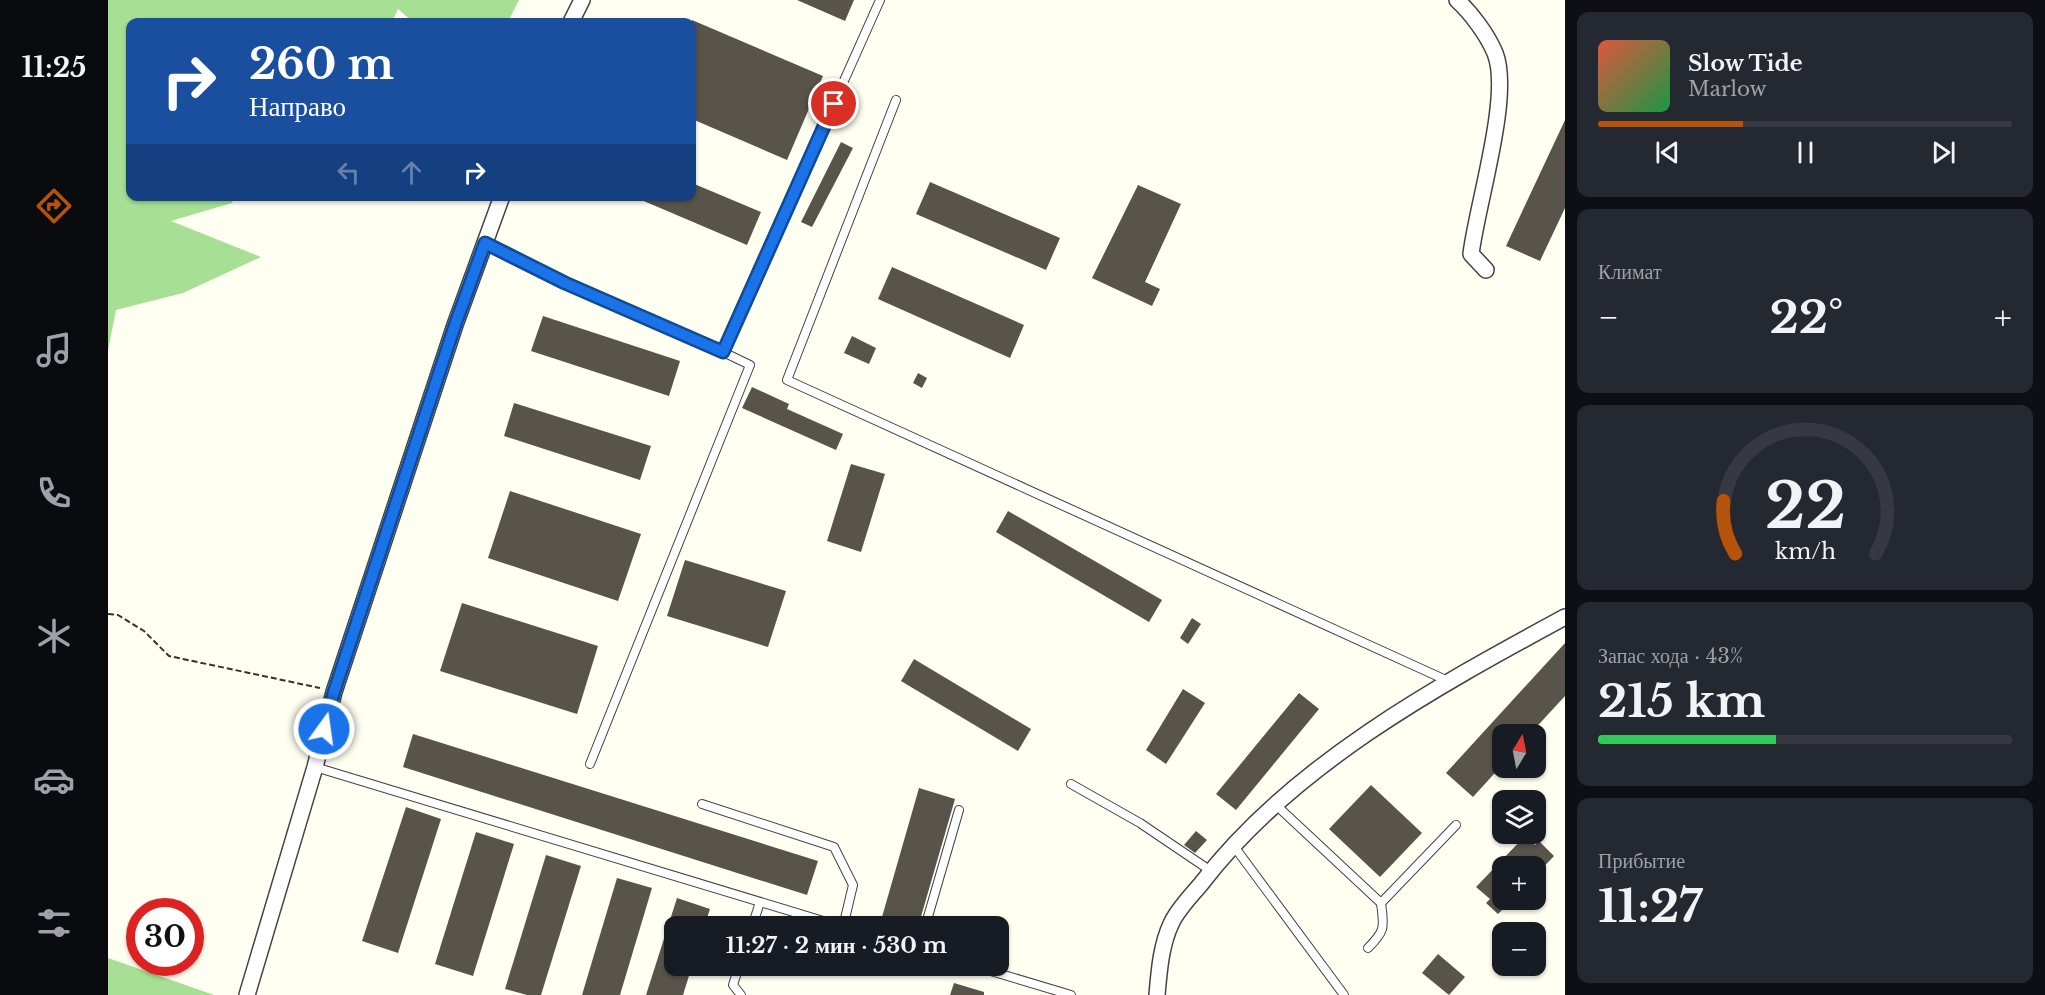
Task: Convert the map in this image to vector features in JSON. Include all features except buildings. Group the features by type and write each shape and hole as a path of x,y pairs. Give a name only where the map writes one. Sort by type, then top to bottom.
{"street":[{"path":"573,18 582,0"},
{"path":"1457,0 1467,10 1494,52 1500,81 1489,161 1471,254 1486,270"},
{"path":"247,995 315,767 334,692 455,325 500,201"},
{"path":"1157,995 1159,967 1171,923 1233,845 1276,805 1309,776 1448,681 1565,617"}],"lane":[{"path":"723,352 880,0"},
{"path":"896,100 787,380 1448,681"},
{"path":"485,243 565,283 750,365 590,764"},
{"path":"315,767 806,916"},
{"path":"1071,784 1140,823 1211,871"},
{"path":"702,804 834,847 853,885 846,916"},
{"path":"1276,805 1381,903 1384,927 1382,934 1368,948"},
{"path":"928,916 959,810"},
{"path":"1381,903 1456,825"},
{"path":"1233,845 1344,995"},
{"path":"756,916 760,902"},
{"path":"736,976 733,985 741,995"},
{"path":"1007,976 1071,995"}],"path":[{"path":"108,614 118,615 144,631 169,656 334,692"}],"green space":[{"path":"108,0 519,0 510,18 408,18 398,9 394,18 126,18 126,201 233,201 171,221 261,257 183,293 116,310 108,351"},
{"path":"108,958 126,964 126,976 160,976 214,995 108,995"}],"route":[{"path":"324,729 334,692 424,426 455,325 485,243 565,283 723,352 834,104"}]}
